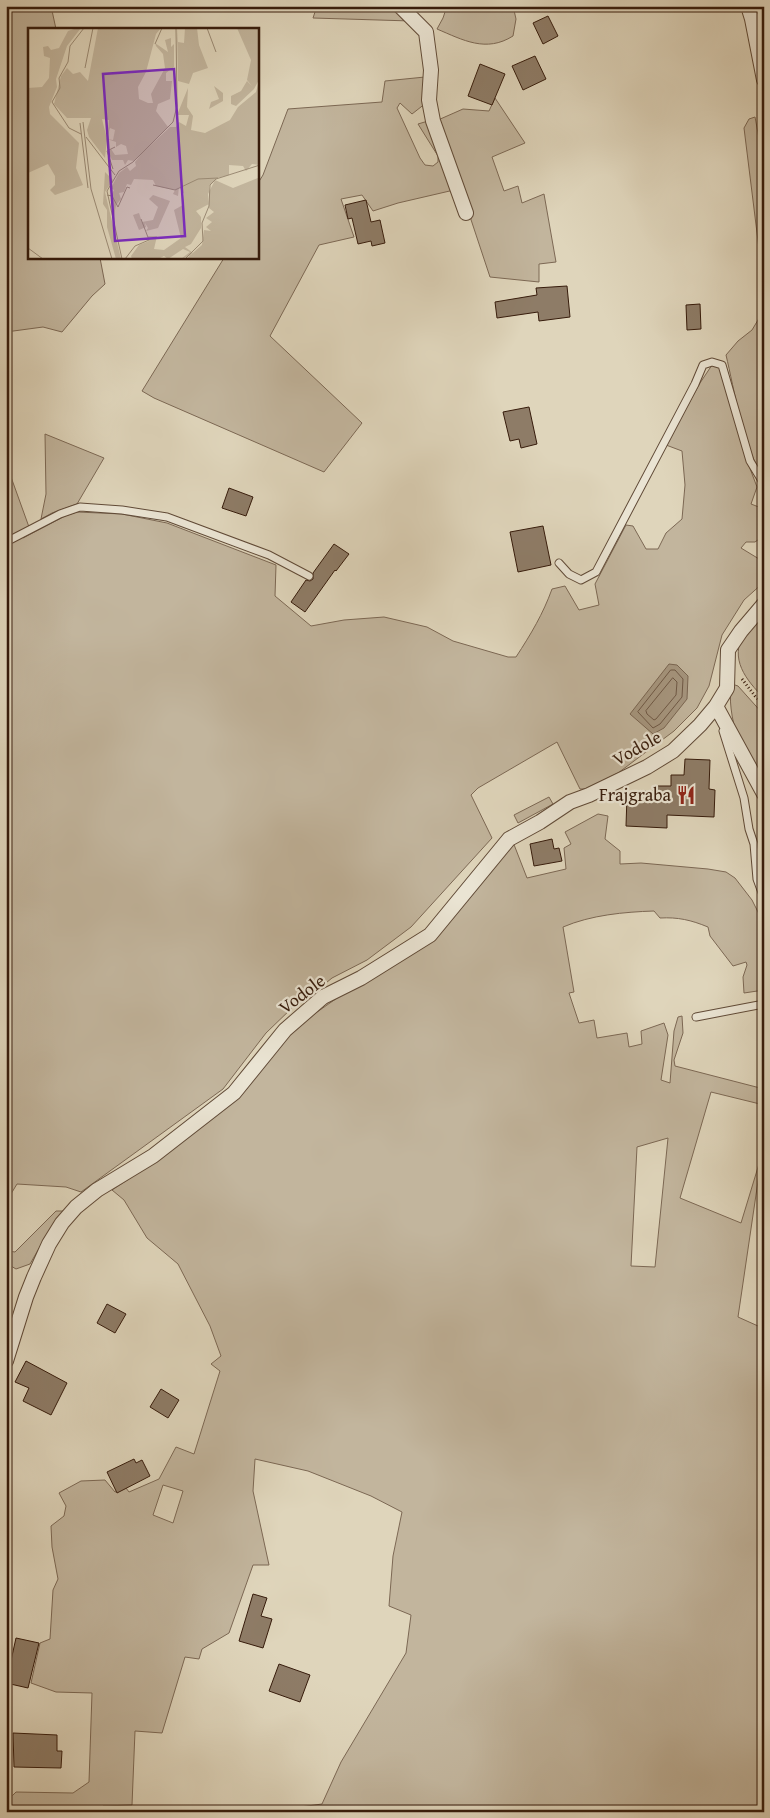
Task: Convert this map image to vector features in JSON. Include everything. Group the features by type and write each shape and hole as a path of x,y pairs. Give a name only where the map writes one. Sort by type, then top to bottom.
{"street":[{"path":"400,6 426,32 431,70 429,100 433,121 466,213"},
{"path":"748,6 764,80"},
{"name":"Vodole","path":"6,1361 26,1297 49,1244 62,1223 76,1207 97,1190 153,1156 234,1093 285,1030 323,997 361,978 430,935 509,838 540,822 570,802 647,767 673,751 700,725 716,706 727,688 728,650 764,604"},
{"path":"716,706 764,794"}],"lane":[{"path":"559,563 568,574 581,580 596,572 695,384 703,365 712,362 722,365 750,461 764,484"},
{"path":"6,542 60,514 80,507 122,510 167,517 269,555 309,576"},
{"path":"716,706 744,798 749,829 754,844 757,879 764,898"},
{"path":"696,1017 764,1004"}],"path":[{"path":"728,661 764,705"},
{"path":"627,792 658,791"}],"shaded area":[{"path":"6,6 51,6 56,28 28,28 28,259 100,259 105,284 92,296 62,332 43,327 6,332"},
{"path":"317,6 393,6 411,21 313,18"},
{"path":"447,6 513,6 516,19 513,36 493,44 484,44 465,41 437,29"},
{"path":"425,77 426,103 412,114 400,103 397,108 420,158 425,165 433,166 438,162 438,156 418,124 428,121 454,190 373,211 362,195 341,199 354,237 319,245 270,336 362,423 324,472 154,398 142,391 223,259 259,259 259,181 288,109 382,102 385,81"},
{"path":"495,98 525,143 492,157 504,191 518,186 522,203 544,194 556,262 539,264 539,282 490,277 438,120 463,109 489,111"},
{"path":"755,117 764,165 764,338 762,340 759,374 764,417 764,477 757,466 745,436 726,355 738,341 752,330 761,315 761,265 744,128 749,119"},
{"path":"712,365 719,366 746,458 757,487 751,504 764,509 762,537 755,542 746,542 741,548 764,562 764,582 744,600 722,635 709,686 697,708 674,731 618,773 585,789 580,789 557,742 478,788 471,795 492,838 411,927 367,960 332,978 294,1006 266,1033 223,1089 81,1192 66,1187 17,1184 6,1202 6,474 11,477 29,527 21,533 23,538 65,516 77,512 122,514 167,523 276,565 275,596 311,626 344,620 384,617 427,627 453,641 508,657 516,657 545,607 552,589 565,586 579,610 599,605 595,584 626,525 633,526 646,549 658,549 666,533 682,519 685,485 682,451 666,445"},
{"path":"45,434 104,458 77,504 41,519 46,494"},
{"path":"764,609 764,698 746,676 739,660 738,652 746,630"},
{"path":"732,684 738,686 764,715 764,781 742,746 735,729 731,702"},
{"path":"549,797 553,804 518,823 514,815"},
{"path":"598,814 608,816 605,839 620,851 620,864 641,863 726,872 735,878 752,900 764,924 764,990 744,993 743,977 747,965 746,962 733,966 710,936 708,927 690,921 660,918 654,911 608,915 563,927 574,992 569,993 579,1023 594,1020 597,1038 627,1033 629,1047 642,1044 641,1031 664,1023 668,1035 661,1080 670,1083 674,1031 678,1017 682,1016 683,1033 674,1060 675,1066 764,1089 764,1105 711,1092 680,1198 741,1223 762,1154 738,1317 758,1326 764,1326 764,1812 298,1812 300,1807 322,1804 341,1762 406,1653 411,1615 389,1606 393,1556 402,1512 371,1496 308,1471 255,1459 253,1491 269,1565 253,1565 229,1633 202,1649 199,1659 185,1657 162,1733 135,1731 132,1805 103,1806 101,1812 6,1812 8,1800 16,1792 73,1793 89,1782 92,1693 56,1692 31,1683 40,1643 50,1639 53,1590 58,1579 52,1547 51,1526 64,1516 66,1506 59,1493 81,1481 105,1480 115,1492 126,1488 129,1492 159,1479 176,1447 194,1454 220,1371 211,1364 221,1356 210,1326 178,1264 147,1238 124,1200 112,1190 156,1161 245,1091 266,1062 297,1026 413,945 513,842 527,878 566,869 564,848 571,844 565,832","holes":["668,1138 655,1267 631,1266 637,1147","163,1485 183,1491 173,1523 153,1515"]},
{"path":"56,1211 63,1211 30,1264 16,1269 6,1263 6,1253 8,1251 15,1252"}],"water":[{"path":"669,664 677,665 688,676 687,699 664,728 653,734 630,714"}],"building":[{"path":"548,16 558,36 543,44 533,23"},
{"path":"535,56 546,79 523,90 512,66"},
{"path":"480,64 505,74 492,105 468,96"},
{"path":"366,200 371,222 380,220 385,243 372,246 371,241 358,244 352,218 348,219 345,205"},
{"path":"567,286 570,317 539,321 538,312 497,318 495,302 537,295 536,288"},
{"path":"700,304 701,329 687,330 686,305"},
{"path":"529,407 537,444 521,448 519,439 510,441 503,412"},
{"path":"229,488 253,497 246,516 222,508"},
{"path":"543,526 551,565 518,572 510,532"},
{"path":"334,544 349,554 305,612 291,602 306,580 310,581 313,579 313,573"},
{"name":"Frajgraba","path":"685,759 710,760 709,789 715,790 714,817 667,815 667,828 626,826 627,796 644,796 648,793 658,793 658,786 671,786 671,775 684,775"},
{"path":"552,839 554,849 559,848 562,861 534,866 530,844"},
{"path":"107,1304 126,1314 115,1333 97,1323"},
{"path":"26,1361 67,1383 51,1415 23,1401 29,1388 15,1382"},
{"path":"161,1389 179,1400 168,1418 150,1407"},
{"path":"134,1459 136,1463 142,1460 150,1476 117,1493 107,1472"},
{"path":"253,1594 267,1598 261,1616 272,1619 263,1648 239,1641"},
{"path":"16,1638 39,1643 28,1688 6,1683"},
{"path":"279,1664 310,1675 300,1702 269,1691"},
{"path":"13,1733 57,1735 57,1751 62,1751 61,1768 14,1767"}],"place":[{"name":"Frajgraba","path":"686,795"}]}
